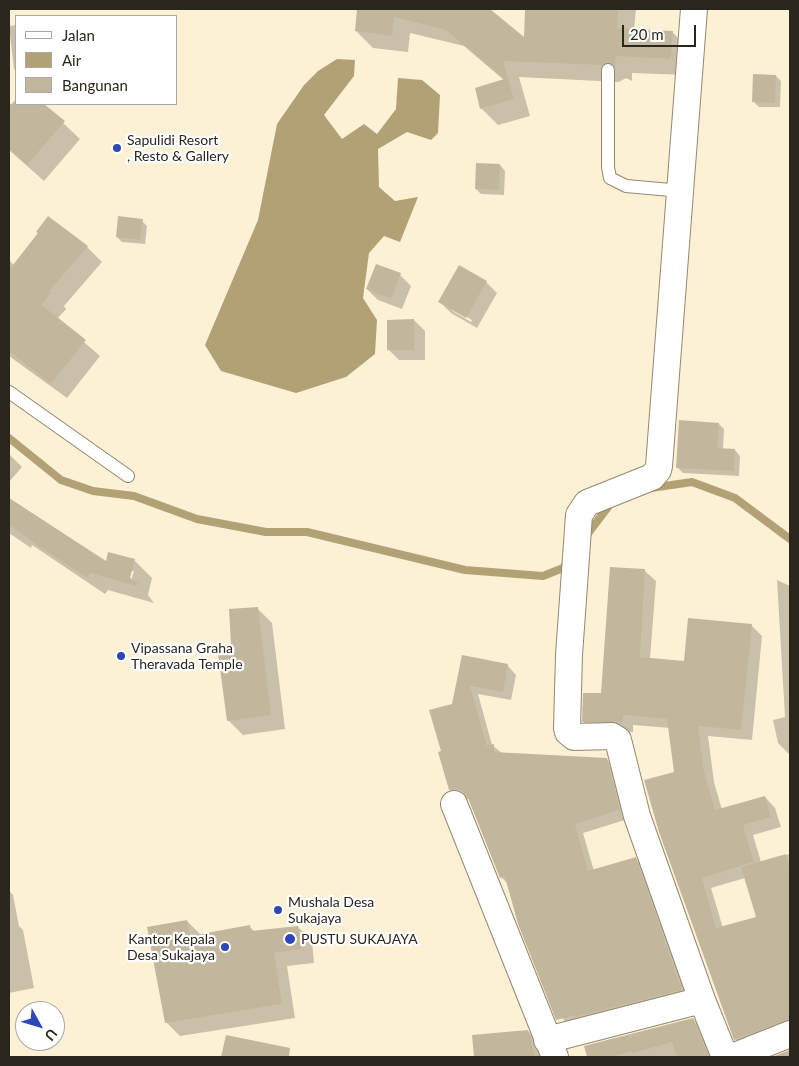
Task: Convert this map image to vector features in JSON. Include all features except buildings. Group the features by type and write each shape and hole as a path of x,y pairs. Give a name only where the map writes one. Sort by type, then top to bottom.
{"street":[{"path":"694,9 682,191 660,466 652,476 587,503 579,516 569,655 567,728 568,732 574,737 612,736 618,740 632,801 702,1000 725,1057"},
{"path":"454,804 551,1049 702,1000"},
{"path":"732,1057 790,1034"}],"lane":[{"path":"608,70 608,167 610,178 626,186 682,191"},
{"path":"9,392 128,476"}],"water":[{"path":"337,59 355,60 354,76 324,115 342,139 364,124 377,134 396,109 398,78 422,80 440,95 438,133 431,140 407,132 378,149 379,187 395,201 418,197 400,242 384,236 369,253 363,298 377,320 375,354 346,377 296,393 221,371 205,345 258,220 277,124 304,85 318,71"}],"waterway":[{"path":"9,438 61,480 93,491 134,496 197,519 266,532 307,532 465,570 543,576 563,568 568,561"},
{"path":"651,488 692,482 735,498 790,539"},
{"path":"586,536 611,503"}],"place":[{"name":"Sapulidi Resort , Resto & Gallery","path":"117,148"},
{"name":"Vipassana Graha Theravada Temple","path":"121,656"},
{"name":"Mushala Desa Sukajaya","path":"278,910"},
{"name":"PUSTU SUKAJAYA","path":"290,939"},
{"name":"Kantor Kepala Desa Sukajaya","path":"225,947"}]}
